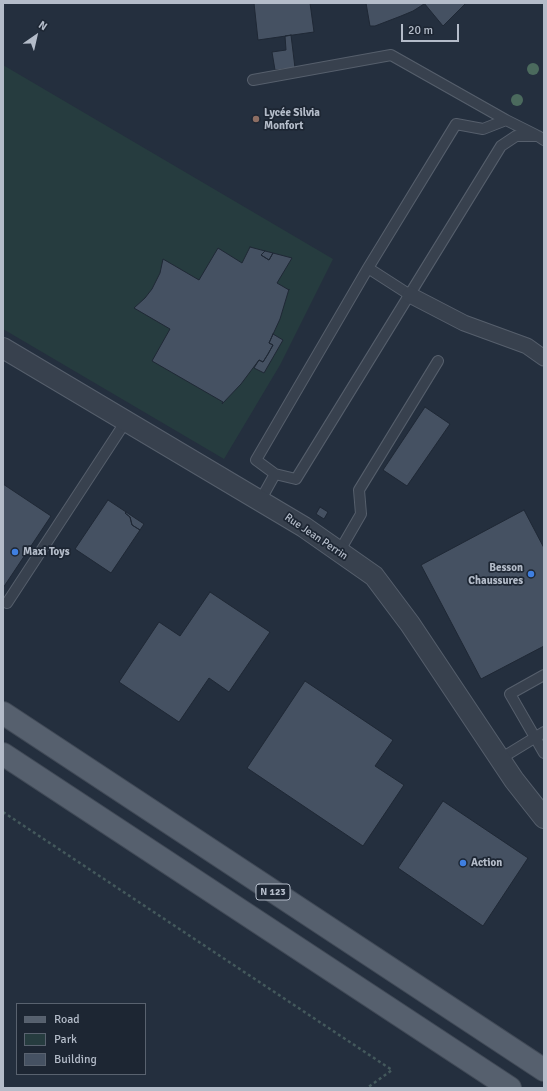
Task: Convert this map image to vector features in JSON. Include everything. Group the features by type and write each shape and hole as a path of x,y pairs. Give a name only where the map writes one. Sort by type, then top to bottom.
{"main road":[{"name":"N 123","path":"3,713 544,1070"},
{"path":"3,754 510,1088"}],"street":[{"path":"410,295 464,323 527,346 544,358"},
{"name":"Rue Jean Perrin","path":"3,348 304,527 374,576 410,624 514,780 544,818"}],"lane":[{"path":"253,80 391,55 541,138"},
{"path":"506,120 484,130 456,124 368,268 256,460 275,474 296,479 501,146 516,136 541,138"},
{"path":"368,268 410,295"},
{"path":"339,552 361,514 359,490 438,361"},
{"path":"6,603 126,421"},
{"path":"260,501 275,474"},
{"path":"544,675 510,694 539,735 544,753"},
{"path":"500,759 539,735"}],"path":[{"path":"3,812 392,1070 367,1088"}],"green space":[{"path":"3,65 333,259 280,365 224,459 3,329"}],"building":[{"path":"254,3 310,3 314,32 258,40"},
{"path":"366,3 424,4 401,16 375,26 370,26"},
{"path":"424,3 466,3 443,26"},
{"path":"291,35 295,68 275,70 272,52 286,50 285,36"},
{"path":"250,247 265,251 261,255 269,260 273,253 292,258 277,283 289,290 280,319 269,343 273,345 268,354 263,362 259,360 241,384 222,404 223,402 152,361 170,329 134,308 152,289 160,273 163,259 199,280 218,248 242,263"},
{"path":"265,251 273,253 269,260 261,255"},
{"path":"273,334 283,340 264,373 254,368 259,360 263,362 268,354 273,345 269,343"},
{"path":"425,407 450,424 407,486 383,470"},
{"name":"Maxi Toys","path":"3,484 51,516 3,588"},
{"path":"108,500 126,512 125,513 130,517 132,525 140,530 111,573 75,549"},
{"path":"320,507 328,512 324,519 316,514"},
{"path":"524,510 544,548 544,646 481,679 421,565"},
{"path":"126,512 144,524 140,530 132,525 130,517 125,513"},
{"path":"210,592 270,632 229,692 209,678 179,722 119,682 159,622 180,636"},
{"path":"305,681 393,740 375,766 404,785 363,846 247,768"},
{"name":"Action","path":"443,801 528,858 483,926 398,868"}],"place":[{"name":"Lycée Silvia Monfort","path":"256,119"},
{"name":"Maxi Toys","path":"15,552"},
{"name":"Besson Chaussures","path":"531,574"},
{"name":"Action","path":"463,863"}]}
